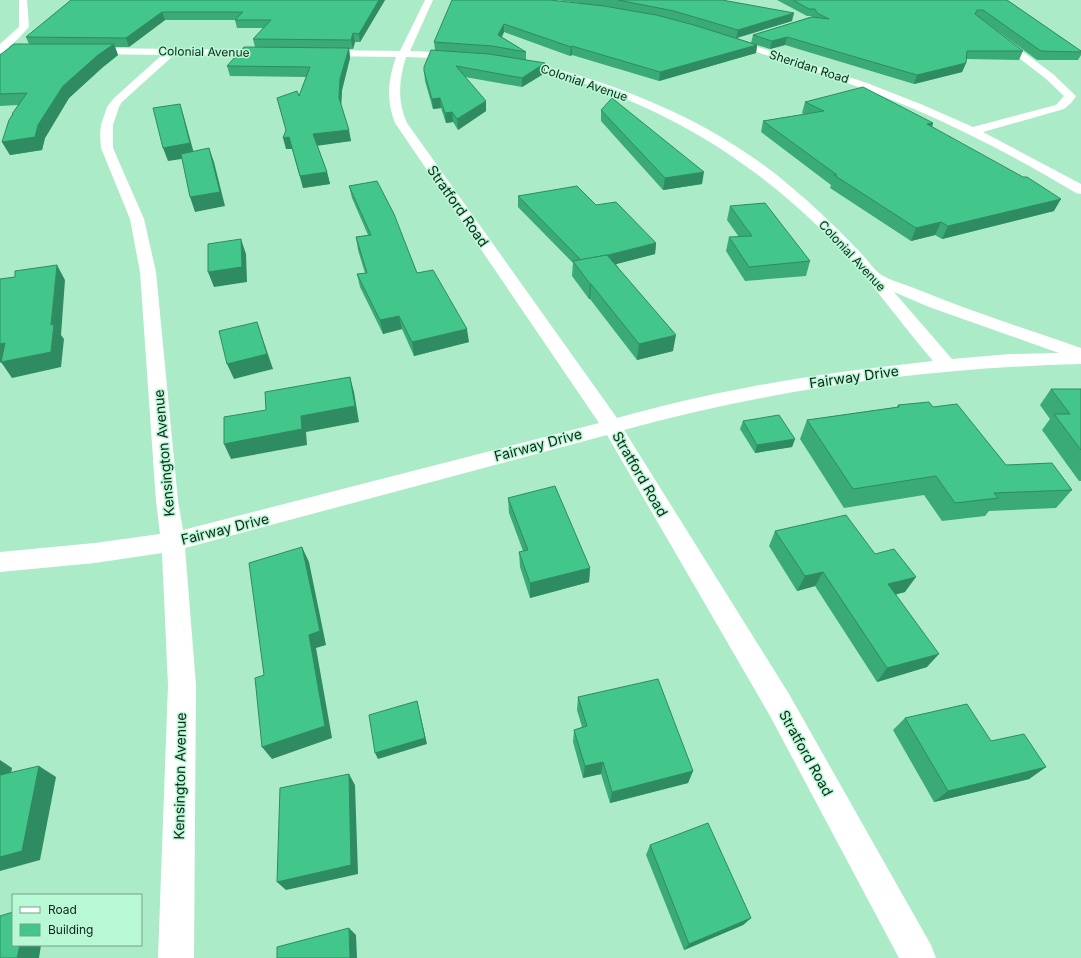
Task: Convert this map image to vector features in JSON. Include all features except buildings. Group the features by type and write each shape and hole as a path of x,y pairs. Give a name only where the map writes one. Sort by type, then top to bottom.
{"street":[{"path":"0,50 24,27 23,0"},
{"name":"Stratford Road","path":"429,0 405,52 402,54 393,81 392,95 395,110 401,123 612,426 628,455 779,704 918,958"},
{"path":"971,131 1060,107 1070,96 1049,76 989,30"},
{"name":"Sheridan Road","path":"721,38 864,85 971,131 1047,170 1081,190"},
{"path":"736,43 751,38"},
{"path":"0,50 46,51"},
{"name":"Colonial Avenue","path":"77,51 278,53"},
{"name":"Kensington Avenue","path":"171,52 118,100 107,124 106,134 107,148 137,219 148,272 173,542 182,685 176,958"},
{"path":"309,53 468,56"},
{"name":"Colonial Avenue","path":"503,60 535,66 610,90 653,108 720,143 775,181 801,203 852,252 946,365"},
{"path":"873,277 935,303 1081,354"},
{"name":"Fairway Drive","path":"0,562 95,553 173,542 669,411 750,393 846,377 946,365 1010,360 1081,358"}]}
